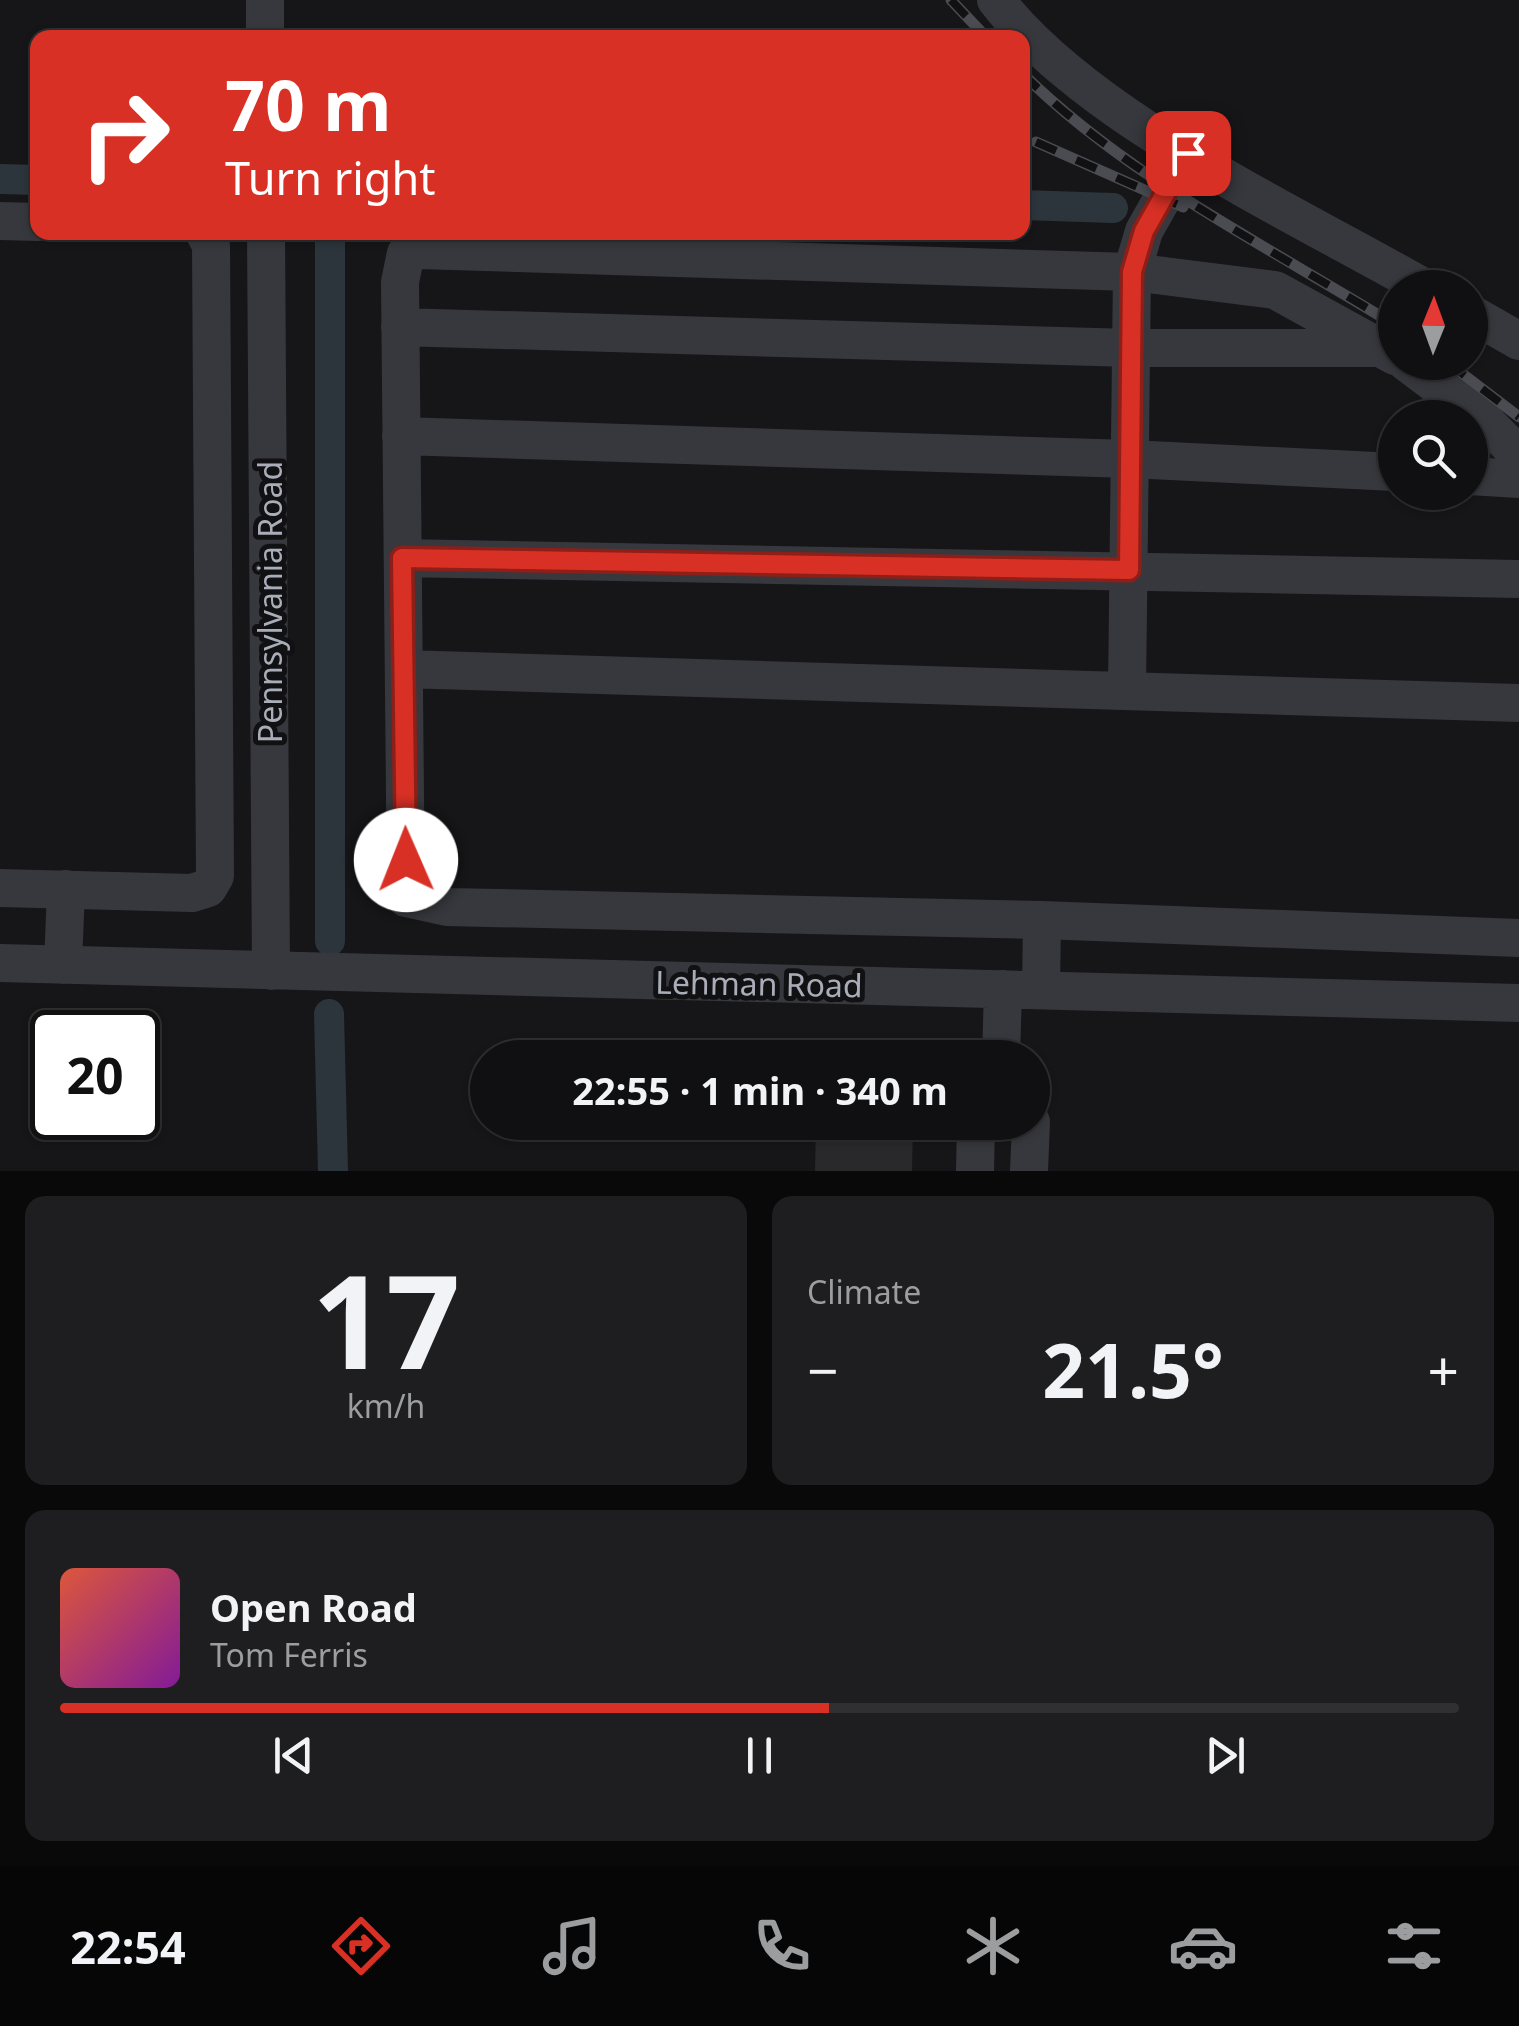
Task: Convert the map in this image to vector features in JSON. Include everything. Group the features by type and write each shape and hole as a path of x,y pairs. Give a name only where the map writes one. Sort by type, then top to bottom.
{"street":[{"path":"265,30 266,0"},
{"path":"996,0 1024,30"},
{"path":"1030,36 1063,71 1188,153 1393,270"},
{"path":"1128,691 1132,272 1144,231 1188,153"},
{"path":"0,221 30,222"},
{"path":"0,888 192,892 208,888 215,876 212,245 209,240"},
{"name":"Pennsylvania Road","path":"266,240 271,971"},
{"path":"1378,347 1274,290 1132,272 419,250 406,253 401,263 400,327 406,898 419,903 1519,938"},
{"path":"1488,323 1519,341"},
{"path":"400,327 1378,356"},
{"path":"1427,380 1487,423 1519,455"},
{"path":"401,436 1130,459 1378,471"},
{"path":"1488,477 1519,479"},
{"path":"402,558 1519,579"},
{"path":"404,669 1519,703"},
{"path":"64,965 66,890"},
{"path":"1041,990 1042,920"},
{"name":"Lehman Road","path":"0,963 1519,1003"},
{"path":"1001,1040 1003,989"},
{"path":"975,1171 976,1140"},
{"path":"1029,1171 1030,1140"}],"building":[{"path":"816,1140 913,1140 912,1171 815,1171"}],"waterway":[{"path":"0,179 30,180"},
{"path":"1030,205 1113,208"},
{"path":"330,240 330,941"},
{"path":"329,1014 333,1171"}],"railway":[{"path":"951,0 979,30"},
{"path":"1030,80 1107,146 1153,178 1378,315"},
{"path":"1036,142 1183,207"},
{"path":"1471,380 1519,417"}],"route":[{"path":"406,860 402,558 1129,570 1132,272 1144,231 1188,153"}]}
